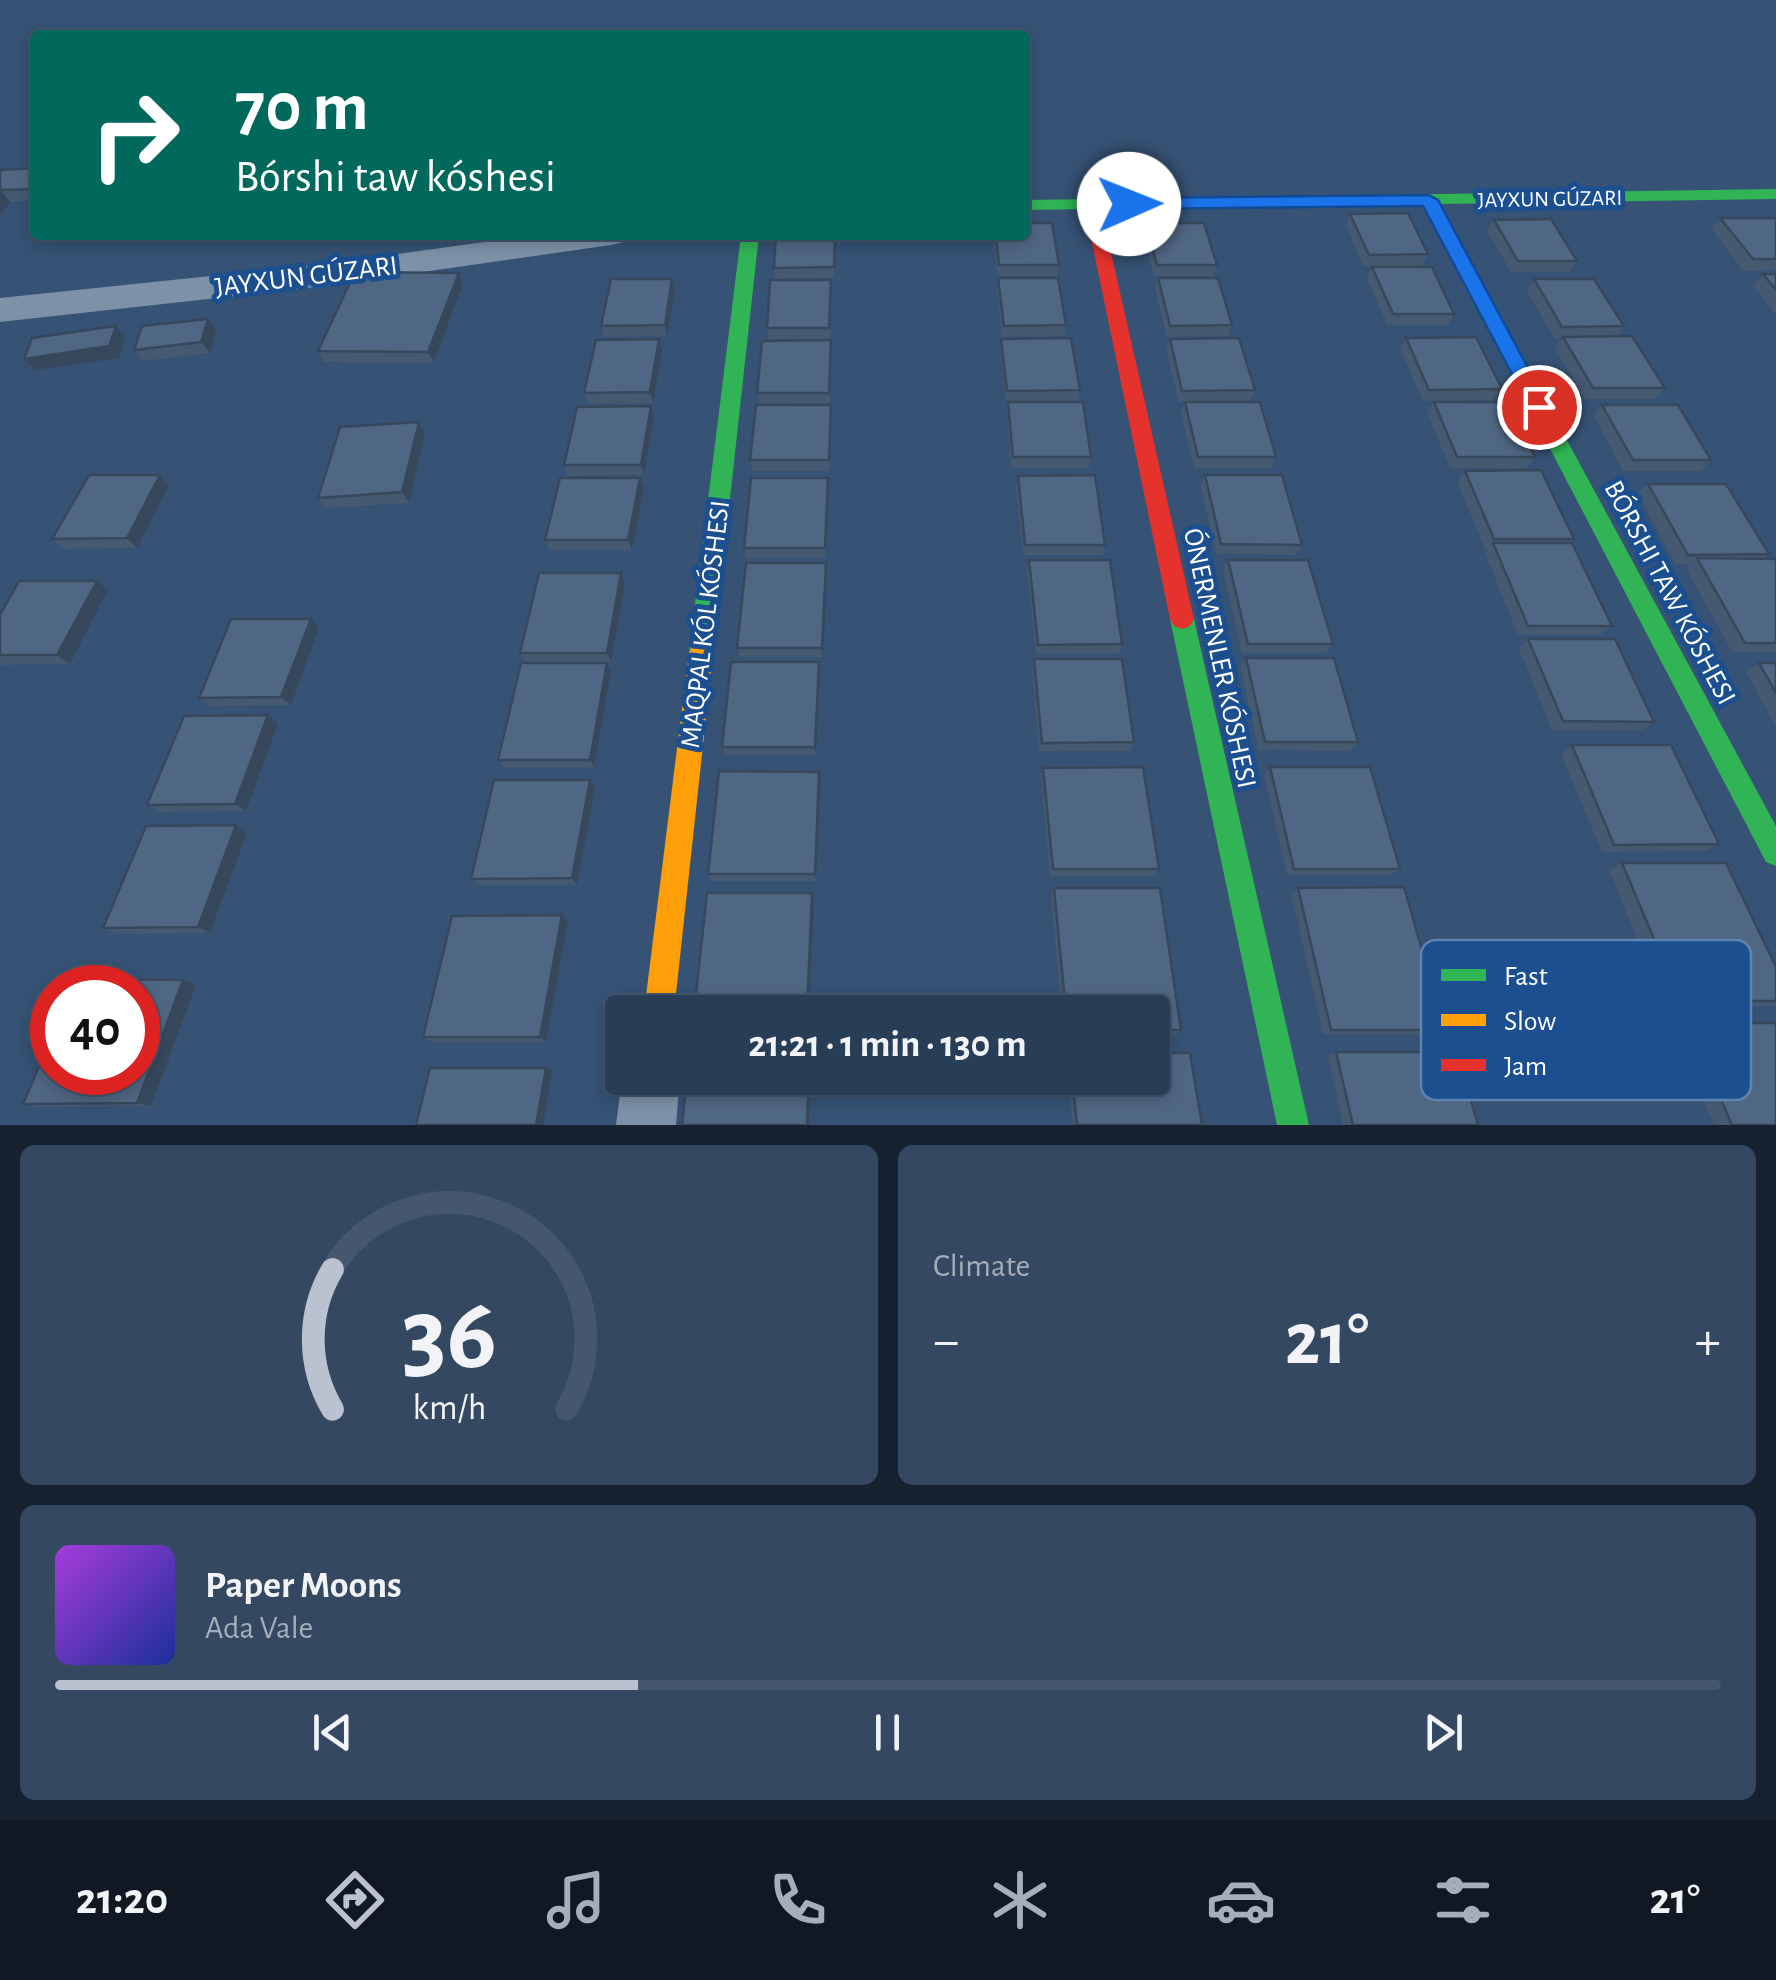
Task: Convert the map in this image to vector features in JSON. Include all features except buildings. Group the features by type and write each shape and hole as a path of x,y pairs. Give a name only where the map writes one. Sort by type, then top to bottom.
{"street":[{"path":"1030,205 1776,194"},
{"name":"BÓRSHI TAW KÓSHESI","path":"1429,200 1776,853"},
{"name":"ÓNERMENLER KÓSHESI","path":"1092,204 1293,1125"},
{"path":"0,310 325,275 575,240"},
{"name":"MAQPAL KÓL KÓSHESI","path":"661,995 749,240"},
{"path":"646,1125 649,1095"}],"traffic: fast":[{"path":"1030,205 1776,194"},
{"path":"1429,201 1776,853"},
{"path":"701,653 749,240"},
{"path":"1182,619 1293,1125"}],"traffic: slow":[{"path":"661,995 701,653"}],"traffic: jam":[{"path":"1092,204 1182,619"}],"route":[{"path":"1129,204 1429,200 1539,407"}]}
